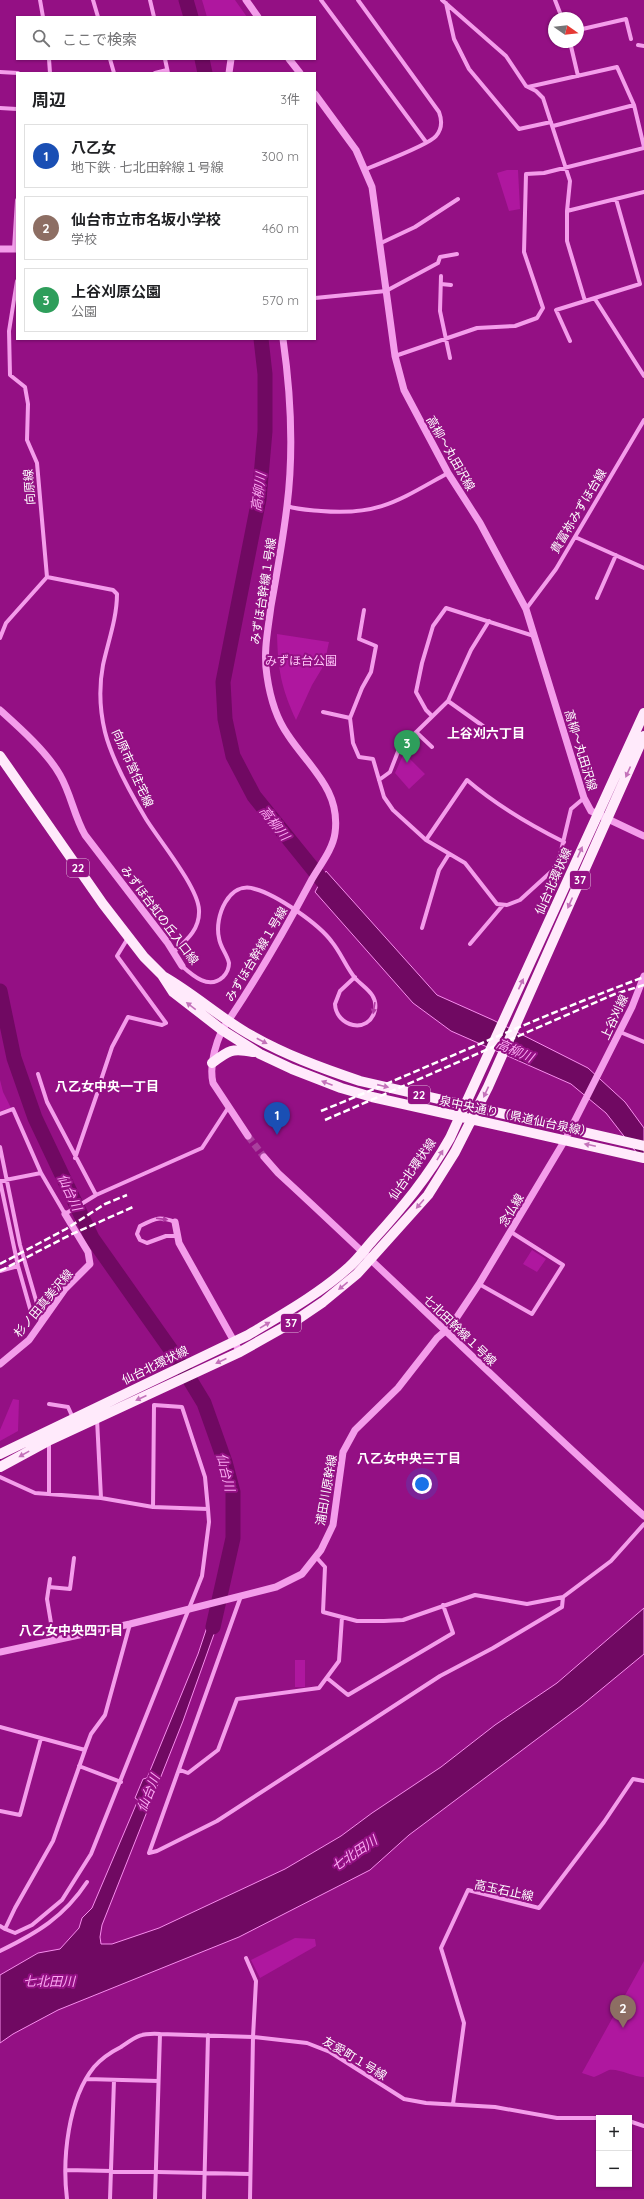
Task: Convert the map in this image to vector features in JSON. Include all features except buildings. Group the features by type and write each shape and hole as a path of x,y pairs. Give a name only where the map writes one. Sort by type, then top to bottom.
{"main road":[{"name":"仙台北環状線","path":"0,1454 72,1418 174,1377 200,1370 240,1352 295,1321 357,1274 428,1195 472,1120 502,1056 644,713"},
{"name":"仙台北環状線","path":"0,1467 174,1377 193,1362 278,1317 330,1282 350,1266 416,1192 444,1148 460,1117 505,1019 602,817 644,736"},
{"name":"22","path":"0,756 128,938 162,975 173,992 225,1026"},
{"name":"泉中央通り（県道仙台泉線）","path":"225,1026 260,1054 292,1069 341,1088 372,1097 644,1158"},
{"name":"泉中央通り（県道仙台泉線）","path":"225,1026 288,1055 360,1081 644,1146"},
{"path":"212,1062 227,1051 233,1049 260,1054"}],"street":[{"path":"40,0 43,16"},
{"path":"93,0 98,16"},
{"path":"150,0 154,16"},
{"path":"246,0 257,16"},
{"path":"321,0 426,142"},
{"path":"358,0 439,112 441,118 439,130 436,136 366,169"},
{"path":"442,0 506,56 527,87 536,91 543,98 570,181 567,211 567,241 585,301"},
{"path":"555,0 560,12"},
{"path":"446,3 454,39 469,69 519,129 552,124 634,105"},
{"path":"584,29 626,19 631,38"},
{"path":"638,45 644,46"},
{"path":"571,48 578,76"},
{"path":"49,60 50,72"},
{"path":"110,60 114,72"},
{"path":"165,60 168,71"},
{"path":"229,72 231,60"},
{"path":"290,60 299,72"},
{"path":"396,356 477,328 515,326 538,318 543,308 524,252 526,174 544,173 566,166 644,147 634,105 617,67 527,87"},
{"path":"0,72 16,73"},
{"name":"高柳～丸田沢線","path":"316,95 356,150 366,169 372,187 399,375 409,401 448,473 480,523 526,609 584,798 591,811 602,817"},
{"path":"0,108 16,109"},
{"path":"567,211 644,192"},
{"path":"381,243 415,227 458,199"},
{"path":"570,340 556,310 640,284 616,199"},
{"path":"0,248 16,249"},
{"path":"316,298 386,291 438,263 440,257 457,254"},
{"path":"442,276 440,311 450,358"},
{"path":"441,284 450,284"},
{"name":"向原線","path":"16,287 9,331 10,374 25,387 27,398 28,440 37,463 47,576"},
{"path":"595,299 644,376"},
{"name":"みずほ台幹線１号線","path":"225,1026 302,899 335,835 336,818 330,795 320,775 288,735 271,698 267,674 265,648 287,506 292,423 290,385 283,340"},
{"name":"貴富祢みずほ台線","path":"526,609 556,569 644,420"},
{"path":"287,506 339,512 375,509 388,505 448,473"},
{"path":"574,537 644,568"},
{"path":"597,598 616,555"},
{"path":"0,638 6,623 47,576"},
{"name":"向原市営住宅線","path":"47,576 113,590 117,594 117,606 103,668 101,690 105,732 111,749 146,819 197,900 199,918 196,927 190,937 174,952"},
{"path":"432,716 426,710 416,692 432,626 446,608 534,636"},
{"path":"364,610 359,639 376,646 370,672 350,718 353,743 359,757 373,759 384,796 393,810 426,840 465,863 497,904 503,905 520,900 553,870 564,842 571,809 584,798"},
{"path":"379,780 390,772 399,749 448,701 471,650 489,621"},
{"path":"448,701 483,726"},
{"name":"みずほ台虹の丘入口線","path":"0,710 27,736 60,774 77,821 85,835 174,952 182,966 199,980 208,983 221,979 226,975 230,963 222,947 218,927 227,898 235,891 242,888 255,888 295,911"},
{"path":"323,712 350,718"},
{"path":"416,732 432,747"},
{"path":"426,840 467,780 485,795 512,813 564,842"},
{"path":"602,817 644,836"},
{"path":"422,928 439,870 449,854"},
{"path":"470,944 503,905"},
{"path":"295,911 324,932 333,943 355,978 370,991 375,1005 370,1018 364,1024 355,1026 344,1022 339,1018 335,1004 340,991 355,978"},
{"path":"100,1082 112,1047 128,1017 162,1025 166,1023 117,956 128,938"},
{"name":"上谷刈線","path":"584,1102 620,1032 644,976"},
{"path":"225,1026 216,1044 211,1075 213,1083 228,1108 248,1136"},
{"path":"620,1032 644,1042"},
{"path":"38,1074 47,1102 94,1197"},
{"path":"75,1158 97,1094"},
{"name":"念仏線","path":"451,1326 511,1232 565,1140 584,1102"},
{"path":"0,1114 13,1109 41,1173 67,1212 94,1197 202,1148 228,1108"},
{"path":"0,1147 8,1179 20,1245 42,1322"},
{"name":"七北田幹線１号線","path":"264,1157 278,1173 363,1251 574,1453 644,1516"},
{"path":"41,1173 0,1181 18,1266 31,1312 42,1322"},
{"name":"杉ノ田真美沢線","path":"0,1363 29,1340 65,1289 90,1264 88,1252 67,1212"},
{"path":"177,1236 166,1236 147,1243 140,1240 137,1234 140,1226 156,1218 162,1218 175,1222 179,1243 240,1352"},
{"path":"479,1284 532,1314 563,1265 511,1232"},
{"path":"0,1270 18,1266"},
{"name":"浦田川原幹線","path":"194,1608 276,1587 302,1574 322,1550 333,1525 344,1452 355,1430 398,1388 437,1338 451,1326"},
{"path":"49,1404 68,1406 72,1418"},
{"path":"0,1926 15,1933 32,1925 62,1900 91,1854 194,1608 202,1576 209,1522 205,1477 182,1407 154,1405 153,1506"},
{"path":"97,1418 101,1498"},
{"path":"48,1441 49,1494"},
{"path":"0,1476 35,1493 101,1498 153,1506 208,1510"},
{"path":"316,1557 325,1567 323,1612 357,1621 403,1620 475,1595 527,1604 563,1597 611,1561 644,1524"},
{"path":"49,1587 70,1589 74,1558"},
{"path":"50,1579 47,1599 54,1641"},
{"path":"240,1596 180,1770 149,1853 157,1851 217,1821 440,1676 493,1648 562,1607 563,1597"},
{"path":"327,1678 348,1695 453,1633 443,1605"},
{"path":"0,1652 130,1624 194,1608"},
{"path":"180,1770 188,1773 218,1750 237,1699 319,1688 340,1661 342,1617"},
{"path":"6,1929 15,1908 53,1841 91,1734 105,1715 130,1624"},
{"path":"0,1727 85,1750"},
{"path":"0,1811 20,1815 41,1738"},
{"path":"79,1766 121,1782"},
{"name":"高玉石止線","path":"453,2104 464,2024 441,1948 468,1890 539,1908 604,1822 633,1779 644,1781"},
{"path":"0,1951 38,1932 52,1921 67,1908 87,1882"},
{"path":"246,1958 256,1981 253,2037 250,2199"},
{"name":"友愛町１号線","path":"67,2199 67,2138 75,2107 87,2079 94,2067 110,2053 143,2033 253,2037 307,2042 330,2052 404,2099 426,2103 495,2107 557,2118 596,2118"},
{"path":"155,2199 160,2034"},
{"path":"204,2199 208,2035"},
{"path":"87,2079 158,2081"},
{"path":"110,2199 114,2080"},
{"path":"632,2122 644,2126"},
{"path":"66,2170 250,2174"}],"green space":[{"path":"202,0 235,0 246,16 207,16"},
{"path":"507,170 518,170 520,209 509,211 497,173"},
{"name":"みずほ台公園","path":"277,634 329,642 324,665 312,685 296,720 281,678"},
{"path":"404,753 425,774 409,789 395,773"},
{"path":"0,1080 3,1092 11,1108 0,1111"},
{"path":"532,1250 546,1259 537,1272 523,1264"},
{"path":"13,1399 19,1400 18,1431 0,1441 0,1430"},
{"path":"295,1660 305,1660 305,1687 295,1687"},
{"path":"295,1938 315,1939 316,1946 260,1978 251,1960"},
{"path":"644,1961 644,2077 613,2070 609,2070 594,2077 582,2073"}],"water":[{"path":"326,871 437,995 493,1020 588,1068 625,1102 644,1128 644,1162 606,1113 571,1084 451,1031 413,1003 315,892"},
{"name":"七北田川","path":"224,1606 183,1721 102,1925 100,1937 101,1944 112,1944 159,1928 285,1869 341,1836 372,1813 441,1767 495,1725 557,1683 644,1608 644,1654 581,1706 409,1835 370,1870 239,1937 58,2010 13,2034 0,2043 0,1975 38,1953 60,1949 79,1928 82,1918 92,1908 138,1800 135,1798 143,1779 147,1778 198,1654 213,1609"}],"waterway":[{"name":"高柳川","path":"186,0 191,16"},
{"name":"高柳川","path":"202,60 205,72"},
{"name":"高柳川","path":"261,340 265,374 265,431 259,499 223,682 225,719 233,756 254,796 334,895"},
{"name":"仙台川","path":"0,991 14,1058 35,1118 92,1238 176,1357 204,1403 225,1462 233,1492 233,1538 213,1627"}],"tunnel":[{"path":"248,1136 264,1157"}],"railway":[{"path":"321,1111 563,1009 644,977"},
{"path":"325,1120 615,994 644,985"},
{"path":"0,1264 66,1229 105,1204 127,1195"},
{"path":"0,1271 70,1235 133,1207"}],"place":[{"name":"上谷刈原公園","path":"407,763"},
{"name":"八乙女","path":"277,1135"},
{"name":"仙台市立市名坂小学校","path":"623,2028"}],"district":[{"name":"上谷刈六丁目","path":"486,733"},
{"name":"八乙女中央一丁目","path":"107,1086"},
{"name":"八乙女中央三丁目","path":"409,1458"},
{"name":"八乙女中央四丁目","path":"71,1630"}]}
